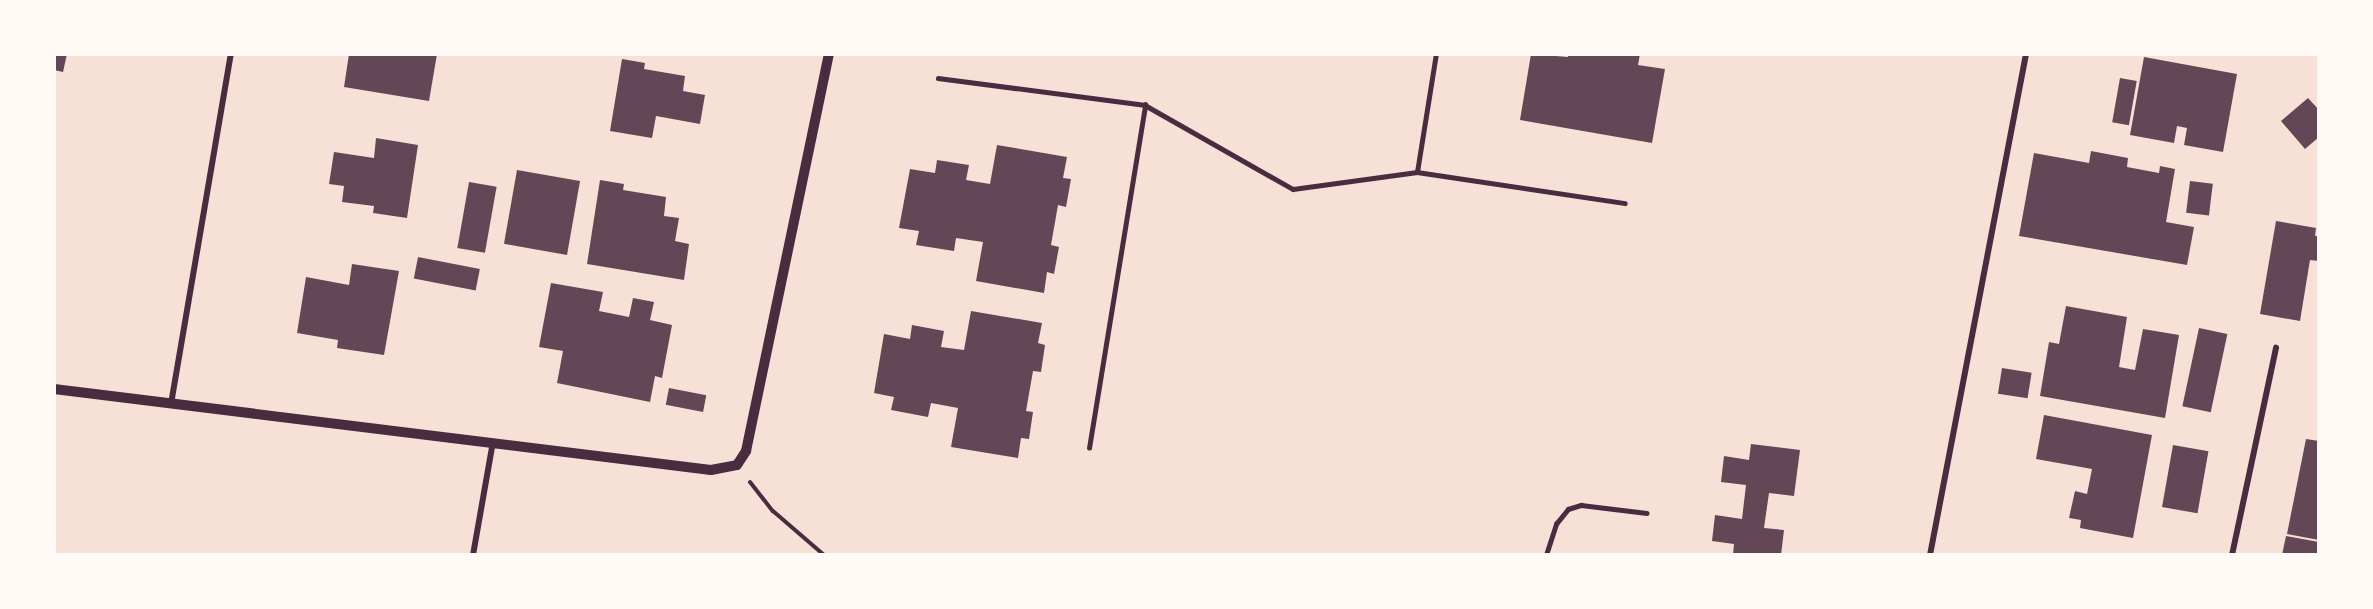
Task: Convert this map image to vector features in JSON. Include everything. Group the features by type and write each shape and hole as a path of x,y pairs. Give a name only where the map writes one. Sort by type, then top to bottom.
{"street":[{"path":"171,404 231,54"},
{"path":"54,389 711,470 737,465 746,451 829,54"},
{"path":"1930,555 2026,54"},
{"path":"2232,555 2276,348"},
{"path":"473,555 493,442"}],"lane":[{"path":"1417,172 1436,54"},
{"path":"938,78 1145,105 1293,189 1417,172 1625,203"},
{"path":"1089,448 1145,105"},
{"path":"1546,555 1556,524 1568,510 1581,505 1647,513"}],"path":[{"path":"737,465 772,512 824,555"}],"building":[{"path":"54,54 67,54 63,72 54,70"},
{"path":"349,54 437,54 429,101 344,87"},
{"path":"1531,54 1568,57 1568,54 1640,54 1638,65 1665,69 1652,143 1520,120"},
{"path":"2144,57 2237,74 2223,152 2184,145 2187,128 2177,126 2174,143 2130,135"},
{"path":"622,59 645,63 644,69 685,76 683,91 705,95 700,124 656,116 652,138 610,131"},
{"path":"2120,78 2137,81 2129,125 2112,122"},
{"path":"2308,98 2319,110 2319,137 2305,149 2281,121"},
{"path":"376,138 418,145 407,218 373,213 374,206 342,202 344,186 329,184 334,152 374,158"},
{"path":"997,145 1067,157 1063,178 1071,179 1066,207 1058,205 1051,245 1059,247 1054,274 1047,272 1044,293 976,281 983,242 956,238 954,251 916,245 919,231 899,228 910,169 935,173 937,160 969,165 966,180 990,184"},
{"path":"2091,151 2128,158 2127,167 2159,173 2160,166 2175,169 2166,222 2194,227 2187,265 2019,236 2034,153 2089,163"},
{"path":"517,170 580,181 567,255 504,244"},
{"path":"600,180 624,184 623,190 666,197 664,216 679,218 675,241 689,244 684,280 587,264"},
{"path":"2190,181 2213,184 2209,216 2186,213"},
{"path":"469,182 497,187 485,253 457,248"},
{"path":"2276,221 2316,228 2315,236 2319,236 2319,261 2310,260 2300,321 2260,314"},
{"path":"418,257 480,269 476,291 414,279"},
{"path":"352,264 399,271 384,355 337,348 338,340 297,333 306,277 349,285"},
{"path":"551,283 603,292 599,311 629,317 633,298 654,302 650,320 672,325 662,378 655,376 650,402 557,383 563,351 539,347"},
{"path":"2066,306 2127,317 2119,367 2135,370 2143,329 2179,335 2165,418 2040,396 2049,342 2059,344"},
{"path":"971,311 1042,323 1038,343 1045,345 1041,372 1033,371 1026,411 1033,412 1029,439 1021,438 1018,458 951,447 958,408 931,403 928,417 891,410 894,397 874,393 884,334 910,339 912,325 944,331 941,347 964,350"},
{"path":"2199,328 2227,334 2211,412 2182,406"},
{"path":"2002,368 2032,373 2028,398 1998,394"},
{"path":"669,388 706,395 703,412 666,405"},
{"path":"2044,415 2152,435 2133,538 2080,528 2081,520 2069,518 2075,491 2087,494 2092,469 2036,459"},
{"path":"2306,439 2319,441 2319,540 2287,534"},
{"path":"1751,444 1800,450 1794,496 1769,493 1764,528 1784,530 1781,555 1733,555 1734,544 1712,541 1715,515 1742,519 1746,485 1721,482 1724,456 1749,460"},
{"path":"2173,445 2208,451 2198,513 2162,507"},
{"path":"2286,536 2319,542 2319,555 2282,555"}]}
